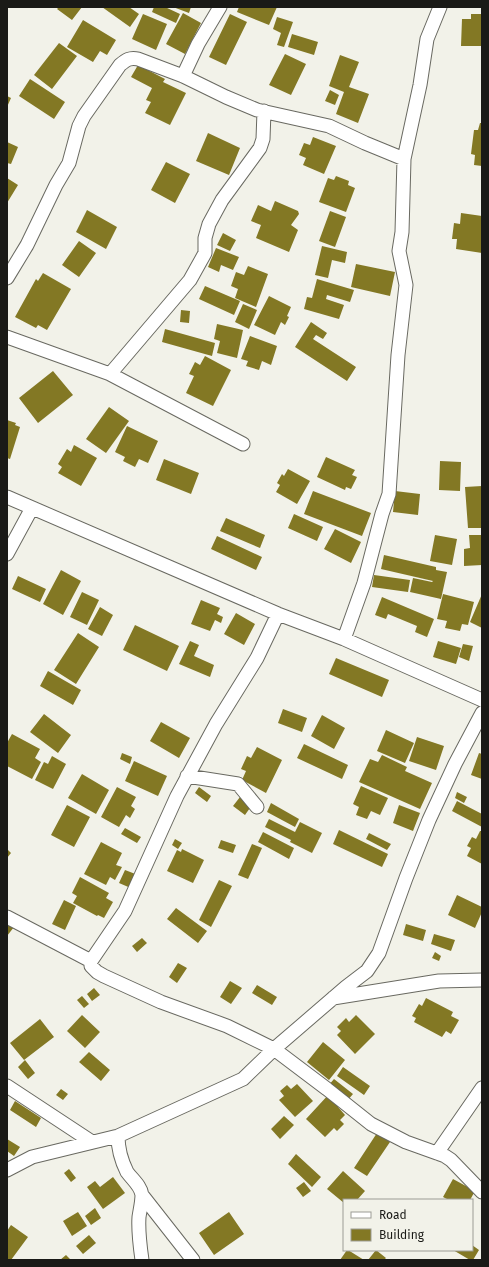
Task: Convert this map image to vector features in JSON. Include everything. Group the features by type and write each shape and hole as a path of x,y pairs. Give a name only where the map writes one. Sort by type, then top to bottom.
{"street":[{"path":"183,76 198,44 220,7"},
{"path":"344,639 364,583 382,514 389,494 398,355 406,285 399,251 402,232 404,159 420,85 427,39 440,7"},
{"path":"7,278 27,245 56,185 69,164 84,116 120,65 126,60 132,58 183,76 257,110 329,126 364,143 404,159"},
{"path":"110,374 190,280 205,253 205,238 209,224 222,200 260,148 263,139 264,111"},
{"path":"7,337 110,374 244,444"},
{"path":"7,497 278,614 344,639 482,700"},
{"path":"7,554 32,508"},
{"path":"278,614 257,658 216,724 177,796 125,911 91,961 91,966 97,972 161,1002 227,1026 274,1049 371,1124 406,1142 437,1153 451,1160 482,1192"},
{"path":"7,1170 32,1157 118,1136 243,1079 274,1049 367,971 379,953 429,820 455,764 482,713"},
{"path":"188,776 238,784 257,807"},
{"path":"7,918 91,961"},
{"path":"333,998 439,981 482,980"},
{"path":"7,1086 92,1142"},
{"path":"437,1153 482,1088"},
{"path":"118,1136 118,1148 128,1172 140,1189 142,1195 193,1260"},
{"path":"142,1195 139,1218 139,1242 142,1260"}],"building":[{"path":"59,7 82,7 72,20 57,9"},
{"path":"102,7 129,7 139,14 130,27"},
{"path":"154,7 165,7 180,14 176,23 152,12"},
{"path":"173,7 191,7 189,13"},
{"path":"239,7 277,7 269,25 237,12"},
{"path":"183,13 201,23 185,54 166,44"},
{"path":"143,14 167,24 156,50 132,39"},
{"path":"230,14 247,22 226,65 209,57"},
{"path":"471,14 482,14 482,46 461,46 462,19 471,19"},
{"path":"277,17 293,22 284,47 277,45 281,33 273,29"},
{"path":"83,20 116,40 107,55 100,51 93,62 67,47"},
{"path":"292,34 318,42 314,55 288,47"},
{"path":"59,43 77,56 52,89 34,75"},
{"path":"285,54 306,64 291,95 269,85"},
{"path":"340,55 359,62 349,87 369,94 358,123 336,114 344,92 329,86"},
{"path":"138,65 165,79 163,82 186,93 170,125 145,113 151,102 146,100 152,88 131,77"},
{"path":"30,79 65,102 54,119 19,96"},
{"path":"330,90 339,95 335,105 325,101"},
{"path":"7,96 11,98 7,107"},
{"path":"480,123 482,123 482,166 474,165 475,155 471,154 474,130 478,130"},
{"path":"208,133 240,148 229,175 196,161"},
{"path":"313,137 336,146 324,174 303,165 306,158 299,155 304,143 310,145"},
{"path":"7,142 18,147 11,164 7,163"},
{"path":"166,162 190,174 175,203 151,190"},
{"path":"336,176 349,181 348,185 355,188 346,212 319,202 328,178 334,180"},
{"path":"7,178 18,185 7,203"},
{"path":"275,201 298,211 299,214 291,225 298,230 289,252 256,238 261,225 251,221 258,205 271,211"},
{"path":"87,210 117,227 106,249 76,232"},
{"path":"330,211 346,217 335,247 319,241"},
{"path":"461,213 482,216 482,253 456,249 457,239 452,239 454,223 460,224"},
{"path":"223,233 236,240 230,251 217,245"},
{"path":"79,241 96,253 79,277 62,265"},
{"path":"322,246 347,252 345,263 332,260 328,278 315,275"},
{"path":"216,248 239,257 233,270 221,265 219,272 208,267"},
{"path":"356,264 395,272 390,296 351,287"},
{"path":"248,266 268,274 256,307 235,298 238,289 231,286 236,272 244,275"},
{"path":"43,273 71,289 47,330 38,325 36,328 15,317 36,279 38,281"},
{"path":"317,279 354,290 350,302 327,295 326,299 344,305 339,319 304,309 307,297 312,298"},
{"path":"205,286 240,301 234,315 199,299"},
{"path":"269,296 291,307 287,316 289,317 285,325 281,322 275,335 254,325"},
{"path":"243,304 257,310 249,329 235,322"},
{"path":"181,310 190,311 189,323 180,322"},
{"path":"311,322 327,333 323,339 316,335 313,339 356,367 347,381 295,347"},
{"path":"217,324 243,330 237,358 217,353 220,341 214,339"},
{"path":"165,329 215,343 212,356 162,342"},
{"path":"250,336 277,346 271,365 262,361 259,370 246,366 248,361 241,359"},
{"path":"205,356 231,370 213,406 186,393 194,376 189,374 195,362 200,365"},
{"path":"53,371 73,395 38,423 19,398"},
{"path":"109,407 129,421 106,453 86,439"},
{"path":"7,420 16,423 15,425 20,427 10,459 7,458"},
{"path":"127,426 158,441 148,463 139,459 135,467 123,461 125,457 115,452"},
{"path":"74,445 97,458 81,486 58,473 62,467 58,464 67,449 71,452"},
{"path":"326,457 355,470 352,475 357,477 351,489 346,487 345,490 317,477"},
{"path":"164,459 199,473 191,494 156,480"},
{"path":"440,461 461,462 460,491 439,490"},
{"path":"288,469 310,481 297,504 276,492 280,485 277,483 282,474 284,476"},
{"path":"482,486 482,528 468,528 465,487"},
{"path":"313,491 371,513 362,536 304,514"},
{"path":"395,491 420,494 418,515 393,512"},
{"path":"294,514 323,527 317,541 288,528"},
{"path":"226,518 265,535 260,548 220,531"},
{"path":"335,529 361,542 351,563 324,549"},
{"path":"435,535 457,539 452,565 430,561"},
{"path":"469,535 482,535 482,565 464,566 464,549 470,548"},
{"path":"217,536 262,557 256,570 211,549"},
{"path":"384,555 436,567 436,570 447,572 441,599 410,592 413,578 433,581 381,569"},
{"path":"61,570 81,581 63,615 43,604"},
{"path":"374,575 410,580 408,592 372,587"},
{"path":"18,576 46,589 40,602 12,589"},
{"path":"82,592 99,600 87,625 70,617"},
{"path":"443,594 474,602 468,625 462,624 460,631 445,628 447,621 437,619"},
{"path":"482,594 482,628 470,622"},
{"path":"382,597 434,619 427,637 415,632 417,626 388,614 386,619 375,615"},
{"path":"201,600 220,608 217,614 223,617 221,623 215,620 210,631 191,624"},
{"path":"100,607 113,615 102,636 88,629"},
{"path":"236,613 255,624 244,645 224,634"},
{"path":"135,625 179,646 167,671 123,650"},
{"path":"78,633 99,647 76,684 54,670"},
{"path":"190,641 199,645 194,656 214,665 210,677 179,664"},
{"path":"438,641 461,648 456,664 433,657"},
{"path":"463,644 473,646 469,661 459,657"},
{"path":"336,658 389,680 382,697 329,674"},
{"path":"48,671 81,690 73,705 40,686"},
{"path":"283,709 307,718 302,732 278,723"},
{"path":"44,714 71,735 58,753 30,732"},
{"path":"322,715 345,728 334,749 311,736"},
{"path":"161,722 190,738 179,758 150,741"},
{"path":"386,730 414,743 405,763 377,751"},
{"path":"12,734 40,749 35,758 41,762 32,779 7,766 7,743"},
{"path":"417,737 444,746 436,770 409,761"},
{"path":"304,744 348,765 342,779 297,758"},
{"path":"257,747 282,760 266,793 242,780 246,771 241,769 247,756 251,758"},
{"path":"122,753 132,757 130,764 120,759"},
{"path":"479,753 482,754 482,779 471,775"},
{"path":"382,755 407,767 405,771 432,783 420,809 359,782 370,759 378,762"},
{"path":"52,756 66,764 53,789 35,780 44,762 48,764"},
{"path":"134,761 167,776 158,796 125,781"},
{"path":"82,774 109,790 96,814 68,798"},
{"path":"361,786 388,798 380,815 371,811 367,819 356,815 359,807 353,804"},
{"path":"117,787 136,797 131,806 135,809 130,818 126,815 119,827 101,817"},
{"path":"199,787 211,796 207,802 195,793"},
{"path":"457,792 467,797 464,803 455,798"},
{"path":"240,797 252,805 245,815 233,806"},
{"path":"457,801 482,814 482,827 452,811"},
{"path":"271,803 299,819 295,827 267,812"},
{"path":"67,805 90,817 74,847 51,835"},
{"path":"399,805 420,813 413,831 393,823"},
{"path":"269,819 295,832 300,822 322,833 312,853 290,842 291,840 265,827"},
{"path":"125,828 141,837 137,843 121,834"},
{"path":"339,830 388,854 382,867 333,844"},
{"path":"480,831 482,831 482,864 467,856 471,848 467,846 472,837 476,839"},
{"path":"263,832 294,848 289,859 258,842"},
{"path":"369,833 391,844 387,850 366,839"},
{"path":"175,839 182,843 178,849 172,845"},
{"path":"221,840 236,845 233,853 218,848"},
{"path":"101,842 122,853 116,865 122,867 115,880 110,877 106,885 84,874"},
{"path":"252,844 262,848 248,879 238,875"},
{"path":"7,849 11,853 7,858"},
{"path":"182,849 204,860 193,883 167,871 177,850 181,852"},
{"path":"125,870 138,875 133,889 119,883"},
{"path":"80,877 109,893 106,898 113,902 104,918 98,915 97,916 73,903 77,896 72,893"},
{"path":"219,880 232,886 211,927 199,920"},
{"path":"457,895 482,907 482,912 475,928 448,915"},
{"path":"64,900 76,906 65,930 52,924"},
{"path":"176,908 207,931 198,943 167,919"},
{"path":"7,922 14,927 7,936"},
{"path":"406,924 426,930 423,941 403,935"},
{"path":"434,934 455,940 451,951 431,944"},
{"path":"142,938 147,943 137,952 132,946"},
{"path":"435,952 441,956 439,961 432,958"},
{"path":"178,963 187,968 177,983 169,977"},
{"path":"230,981 242,988 231,1004 220,997"},
{"path":"257,985 277,997 272,1005 252,993"},
{"path":"94,988 100,995 92,1001 87,994"},
{"path":"82,996 89,1004 84,1008 77,1000"},
{"path":"426,998 453,1012 451,1016 459,1020 451,1034 446,1031 442,1037 414,1022 416,1018 412,1016 419,1004 422,1006"},
{"path":"82,1015 100,1032 85,1048 67,1031"},
{"path":"356,1015 375,1034 355,1054 337,1035 341,1031 337,1027 346,1018 349,1022"},
{"path":"40,1019 54,1037 24,1060 10,1043"},
{"path":"323,1042 345,1060 329,1080 307,1062"},
{"path":"89,1052 110,1070 101,1081 79,1062"},
{"path":"25,1060 35,1073 28,1079 18,1067"},
{"path":"343,1067 370,1086 364,1095 337,1076"},
{"path":"334,1079 353,1094 347,1101 328,1086"},
{"path":"297,1084 313,1101 295,1117 279,1100 284,1096 280,1091 287,1085 291,1089"},
{"path":"61,1089 68,1094 63,1100 56,1095"},
{"path":"330,1093 341,1103 338,1107 345,1115 340,1120 344,1124 337,1131 334,1128 325,1137 306,1119"},
{"path":"15,1101 41,1118 36,1127 10,1110"},
{"path":"284,1116 294,1125 280,1139 271,1129"},
{"path":"377,1133 390,1142 367,1176 354,1168"},
{"path":"7,1139 20,1147 14,1156 7,1151"},
{"path":"296,1154 321,1177 312,1187 288,1164"},
{"path":"69,1169 76,1178 71,1182 64,1173"},
{"path":"343,1171 365,1191 358,1199 343,1199 343,1202 327,1189"},
{"path":"113,1177 125,1193 103,1209 87,1187 95,1181 100,1187"},
{"path":"453,1179 475,1191 471,1199 447,1199 443,1197"},
{"path":"304,1182 311,1191 303,1197 296,1188"},
{"path":"95,1208 101,1218 91,1225 85,1216"},
{"path":"78,1212 87,1226 72,1236 63,1221"},
{"path":"229,1212 244,1234 214,1255 199,1233"},
{"path":"11,1225 28,1237 11,1260 8,1260 7,1231"},
{"path":"89,1235 96,1243 83,1254 76,1246"},
{"path":"473,1246 479,1250 473,1260 470,1260 455,1251 473,1251"},
{"path":"346,1251 350,1251 364,1260 340,1260"},
{"path":"375,1251 386,1258 384,1260 368,1260"},
{"path":"66,1255 71,1260 60,1260"}]}
